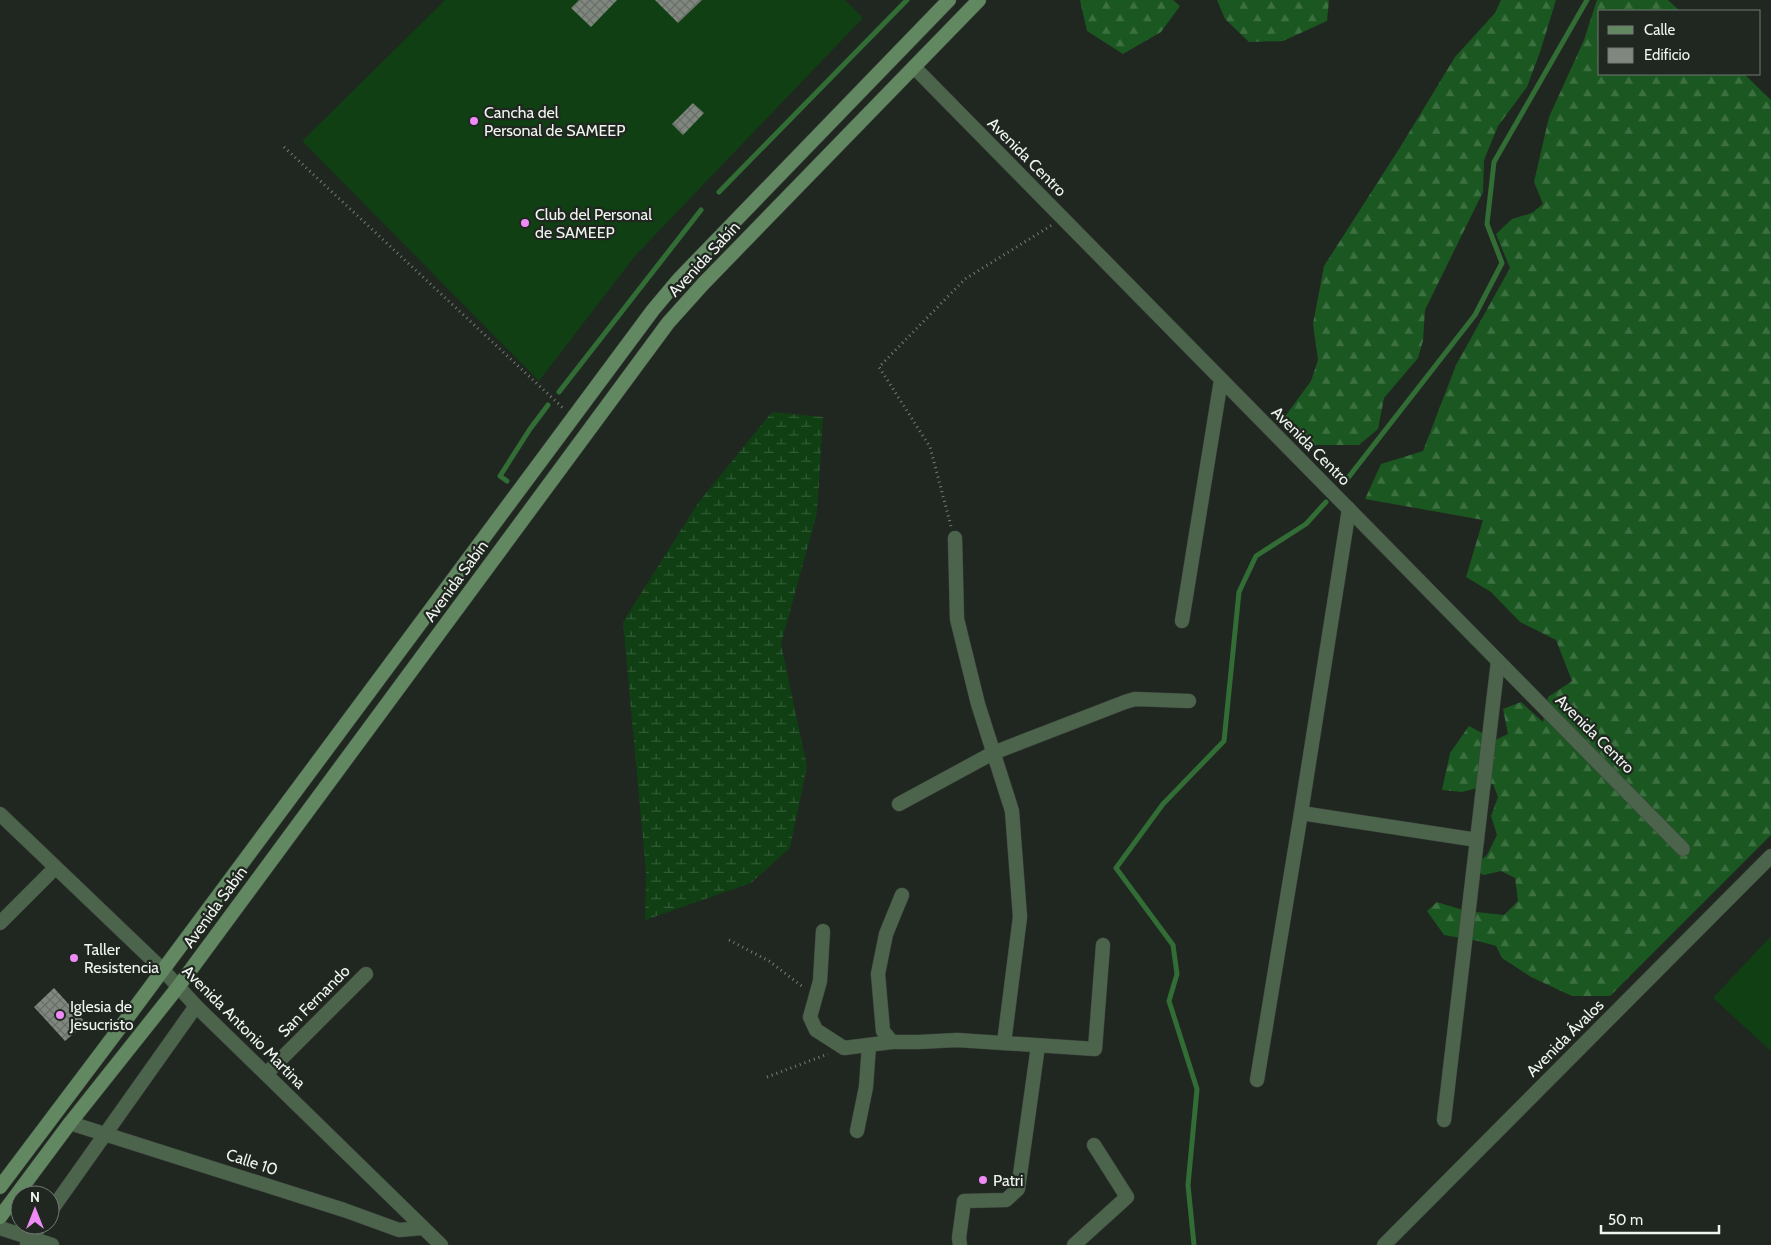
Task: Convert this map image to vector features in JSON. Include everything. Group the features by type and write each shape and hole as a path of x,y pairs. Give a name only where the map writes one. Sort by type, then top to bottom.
{"main road":[{"name":"Avenida Sabín","path":"0,1186 653,310 679,279 949,0"},
{"name":"Avenida Sabín","path":"0,1217 70,1123 178,987 668,324 710,277 978,0"}],"street":[{"name":"Avenida Centro","path":"914,67 1684,849"},
{"path":"1182,621 1221,380"},
{"path":"1257,1080 1302,813 1349,509"},
{"path":"955,538 957,619 978,704 1012,812 1020,917 1004,1043"},
{"path":"1444,1120 1498,660"},
{"path":"899,804 993,753 1135,699 1189,701"},
{"path":"1302,813 1477,840"},
{"name":"Avenida Antonio Martina","path":"0,814 162,970 196,1006 441,1245"},
{"name":"Avenida Ávalos","path":"1384,1245 1771,856"},
{"path":"0,923 55,868"},
{"path":"892,1042 883,1031 878,974 886,934 902,895"},
{"path":"823,931 820,981 810,1017 816,1030 844,1048 892,1042 957,1040 1095,1049 1103,945"},
{"name":"San Fernando","path":"266,1074 366,974"},
{"path":"60,1198 196,1006"},
{"path":"857,1130 866,1087 869,1045"},
{"path":"960,1245 959,1238 964,1201 1006,1200 1018,1189 1038,1046"},
{"name":"Calle 10","path":"70,1123 344,1210 399,1230 423,1228"},
{"path":"1074,1245 1127,1197 1094,1145"},
{"path":"0,1228 29,1242 52,1245"}],"path":[{"path":"284,147 574,418"},
{"path":"955,538 930,447 879,367 965,279 1063,219"},
{"path":"729,940 769,961 816,997"},
{"path":"768,1077 844,1048"}],"green space":[{"name":"Club del Personal de SAMEEP","path":"445,0 845,0 863,18 635,256 539,381 302,141"},
{"path":"1080,0 1173,0 1180,6 1161,32 1123,54 1087,31"},
{"path":"1217,0 1329,0 1327,21 1283,41 1249,42 1225,19"},
{"path":"1501,0 1556,0 1527,87 1498,126 1484,160 1483,192 1425,310 1423,341 1418,358 1384,398 1378,429 1359,445 1305,445 1284,418 1311,381 1318,360 1313,324 1324,266 1455,57 1495,13"},
{"path":"1597,0 1668,0 1679,10 1598,10 1598,75 1745,75 1771,100 1771,835 1610,996 1572,996 1531,977 1502,958 1496,946 1444,935 1427,911 1437,902 1466,911 1504,915 1518,901 1515,878 1501,871 1484,875 1470,869 1487,855 1497,835 1491,816 1498,797 1493,784 1462,792 1442,790 1450,753 1469,726 1495,740 1508,734 1503,709 1521,702 1543,722 1548,697 1572,681 1556,640 1520,622 1491,592 1466,577 1483,520 1365,499 1381,464 1423,451 1456,365 1510,268 1496,234 1512,219 1532,213 1543,204 1534,182 1549,117 1584,40"},
{"path":"772,412 823,417 817,513 781,644 807,766 790,848 751,883 645,920 646,873 623,622 698,503"},
{"path":"1771,936 1771,1051 1713,998"}],"building":[{"path":"579,0 617,0 591,27 571,8"},
{"path":"655,0 702,0 678,23"},
{"path":"693,103 704,113 683,135 672,124"},
{"name":"Iglesia de Jesucristo","path":"54,988 86,1023 65,1041 34,1007"}],"waterway":[{"path":"719,192 907,0"},
{"path":"1344,483 1475,315 1502,263 1487,224 1494,162 1587,0"},
{"path":"559,392 701,210"},
{"path":"507,481 500,476 548,405"},
{"path":"1194,1245 1188,1185 1197,1089 1169,1001 1177,974 1173,945 1116,868 1163,804 1224,741 1239,592 1256,556 1306,524 1326,502"}],"place":[{"name":"Cancha del Personal de SAMEEP","path":"474,121"},
{"name":"Club del Personal de SAMEEP","path":"525,223"},
{"name":"Taller Resistencia","path":"74,958"},
{"name":"Iglesia de Jesucristo","path":"60,1015"},
{"name":"Patri","path":"983,1180"}]}
